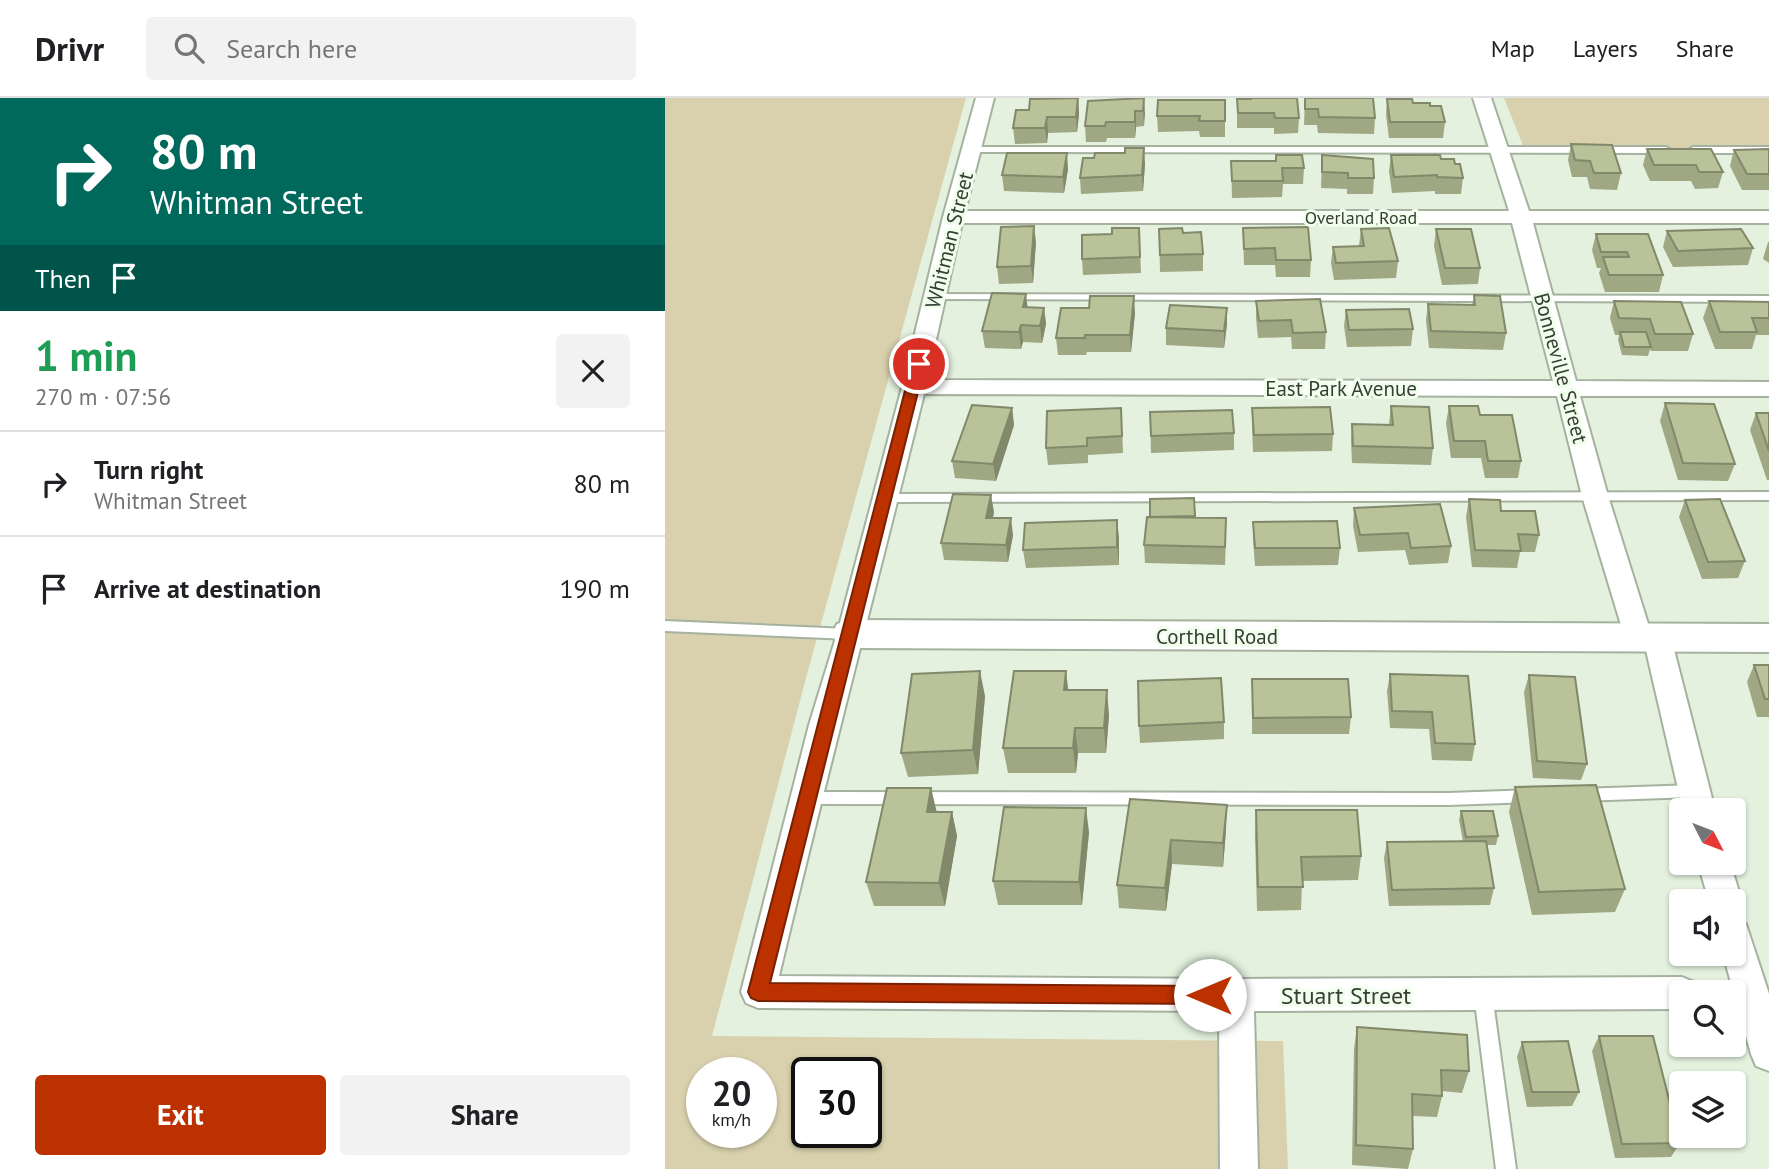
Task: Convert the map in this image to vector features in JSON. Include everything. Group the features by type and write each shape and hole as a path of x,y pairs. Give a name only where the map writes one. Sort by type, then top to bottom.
{"street":[{"name":"Whitman Street","path":"758,992 914,387 953,217 985,98"},
{"name":"Bonneville Street","path":"1482,98 1501,149 1521,217 1595,496 1648,638 1696,798"},
{"name":"Overland Road","path":"953,217 1769,217"},
{"name":"East Park Avenue","path":"914,387 1769,389"},
{"name":"Corthell Road","path":"851,634 1769,638"},
{"name":"Stuart Street","path":"758,992 1236,995 1669,993"},
{"path":"1236,995 1239,1169"},
{"path":"1746,1000 1769,1054"}],"lane":[{"path":"971,149 1769,150"},
{"path":"935,297 1769,299"},
{"path":"885,498 1769,496"},
{"name":"Corthell Road","path":"665,626 851,634"},
{"path":"806,798 1448,799 1551,796 1669,800"},
{"path":"1483,994 1506,1169"}],"shaded area":[{"path":"665,98 966,98 806,678 712,1036 1283,1041 1288,1169 665,1169"},
{"path":"1504,98 1769,98 1769,153 1526,153"}],"building":[{"path":"1078,98 1076,117 1047,117 1045,128 1013,128 1016,110 1029,110 1030,99"},
{"path":"1144,98 1143,111 1135,111 1135,122 1106,122 1105,126 1085,126 1088,101"},
{"path":"1297,98 1299,118 1275,118 1274,113 1238,113 1237,99"},
{"path":"1305,98 1373,98 1375,118 1319,117 1318,109 1305,109"},
{"path":"1387,99 1412,99 1413,103 1441,106 1445,122 1390,122"},
{"path":"1158,100 1225,100 1225,121 1199,121 1200,116 1157,116"},
{"path":"1571,144 1612,145 1621,173 1594,173 1590,161 1575,160"},
{"path":"1125,148 1144,148 1142,175 1080,178 1083,158 1094,158 1095,153 1125,153"},
{"path":"1647,149 1711,149 1723,172 1699,172 1696,165 1654,165"},
{"path":"1769,149 1769,174 1747,174 1734,150"},
{"path":"1007,153 1067,153 1063,177 1002,175"},
{"path":"1276,155 1302,155 1304,168 1282,168 1283,181 1232,181 1231,161 1276,161"},
{"path":"1322,155 1373,159 1374,178 1348,178 1348,173 1322,172"},
{"path":"1391,155 1440,155 1441,159 1454,159 1455,164 1460,164 1463,178 1437,175 1394,177"},
{"path":"1034,226 1031,266 997,267 1001,227"},
{"path":"1308,227 1311,260 1276,260 1275,248 1244,249 1243,228"},
{"path":"1112,228 1139,228 1140,257 1082,259 1082,235 1112,234"},
{"path":"1182,228 1183,233 1201,232 1203,254 1160,255 1159,229"},
{"path":"1389,228 1398,261 1336,263 1333,247 1364,246 1361,229"},
{"path":"1436,229 1471,229 1480,268 1445,268"},
{"path":"1741,229 1753,248 1678,251 1667,231"},
{"path":"1596,234 1648,234 1663,275 1609,275 1603,257 1629,257 1627,252 1601,252"},
{"path":"992,293 1026,294 1023,307 1044,308 1040,326 1021,325 1019,332 982,331"},
{"path":"1474,295 1500,296 1506,333 1431,331 1428,304 1475,305"},
{"path":"1090,296 1134,296 1130,335 1056,338 1061,308 1089,308"},
{"path":"1320,299 1326,332 1293,333 1291,320 1259,321 1256,301"},
{"path":"1614,301 1681,302 1693,334 1655,334 1650,319 1619,318"},
{"path":"1709,301 1769,302 1769,318 1752,318 1757,332 1720,332"},
{"path":"1170,305 1227,308 1224,331 1166,328"},
{"path":"1409,309 1413,329 1349,330 1346,310"},
{"path":"1620,332 1646,332 1651,347 1624,347"},
{"path":"1665,403 1714,404 1735,464 1683,463"},
{"path":"972,405 1012,408 993,464 952,461"},
{"path":"1391,406 1429,407 1433,448 1353,446 1352,424 1393,425"},
{"path":"1449,406 1478,406 1480,415 1512,415 1521,461 1488,461 1485,441 1454,441"},
{"path":"1330,407 1333,434 1254,435 1252,408"},
{"path":"1121,408 1122,436 1087,438 1087,446 1046,448 1047,411"},
{"path":"1232,410 1234,433 1151,436 1150,412"},
{"path":"1756,413 1769,413 1769,451"},
{"path":"953,494 991,495 986,518 1011,518 1006,545 941,543"},
{"path":"1194,498 1195,516 1150,517 1150,499"},
{"path":"1469,499 1500,500 1501,511 1535,511 1539,535 1518,534 1521,551 1475,550"},
{"path":"1720,499 1745,561 1708,562 1685,500"},
{"path":"1440,504 1451,546 1411,548 1408,533 1360,535 1354,508"},
{"path":"1147,517 1226,518 1225,547 1144,545"},
{"path":"1117,520 1117,547 1023,550 1025,523"},
{"path":"1337,521 1340,548 1255,548 1253,522"},
{"path":"1754,665 1769,665 1769,699 1765,699"},
{"path":"980,671 973,750 901,753 912,674"},
{"path":"1014,671 1066,671 1064,690 1107,690 1104,728 1075,728 1073,748 1003,748"},
{"path":"1390,674 1468,676 1475,744 1435,743 1432,712 1392,711"},
{"path":"1529,675 1575,677 1587,764 1537,761"},
{"path":"1221,678 1224,722 1139,726 1138,681"},
{"path":"1252,679 1348,679 1351,717 1253,718"},
{"path":"1596,785 1625,889 1539,892 1515,787"},
{"path":"887,788 931,788 927,812 952,812 939,883 866,882"},
{"path":"1130,799 1227,805 1223,843 1171,840 1165,888 1117,885"},
{"path":"1004,807 1086,808 1079,882 993,881"},
{"path":"1256,810 1357,810 1361,856 1301,857 1303,887 1258,887"},
{"path":"1461,811 1493,811 1498,836 1466,837"},
{"path":"1486,841 1494,888 1392,890 1387,842"},
{"path":"1357,1027 1467,1035 1469,1071 1441,1070 1442,1096 1412,1094 1413,1149 1356,1145"},
{"path":"1599,1036 1653,1036 1669,1099 1669,1143 1622,1144"},
{"path":"1568,1041 1579,1092 1532,1092 1522,1042"}],"route":[{"path":"919,364 851,634 824,725 758,992 1210,995"}]}
